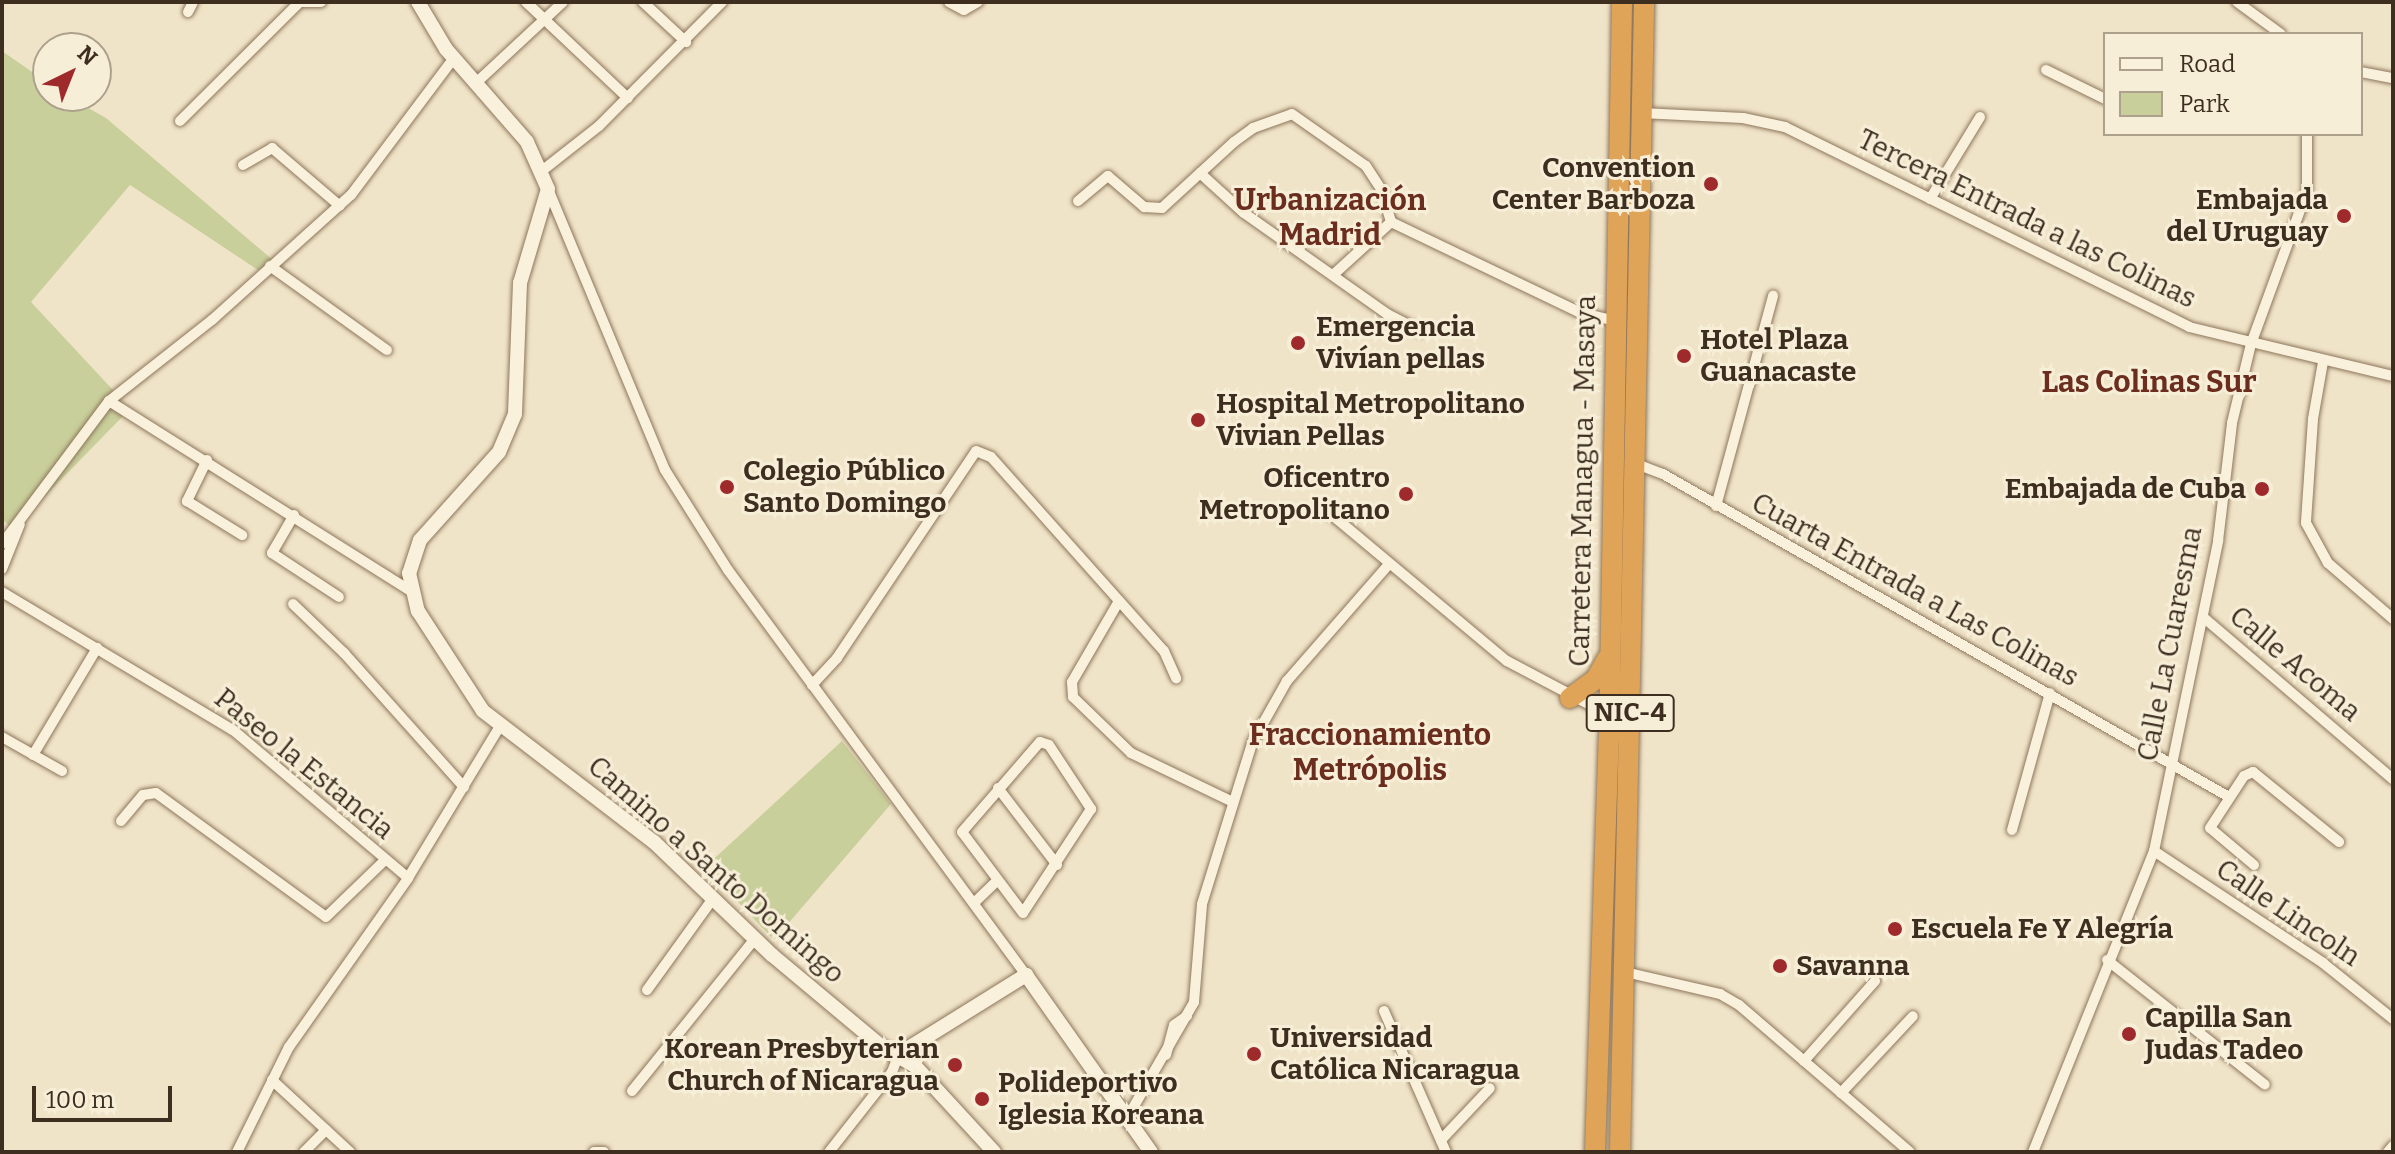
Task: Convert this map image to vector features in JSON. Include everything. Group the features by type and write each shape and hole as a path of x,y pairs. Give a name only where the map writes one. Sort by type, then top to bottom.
{"highway":[{"name":"Carretera Managua - Masaya","path":"1595,1152 1622,2"},
{"name":"Carretera Managua - Masaya","path":"1620,1152 1644,2"},
{"path":"1629,784 1624,745 1618,726 1607,714 1618,704 1631,635"},
{"path":"1570,698 1596,679 1609,651"},
{"path":"1601,915 1613,930 1626,918"},
{"path":"1601,955 1613,943 1625,951"}],"street":[{"path":"180,121 300,2 321,2"},
{"path":"418,2 454,58 508,116 543,170 548,189 665,470 728,570 975,902 1151,1152"},
{"path":"526,2 628,98"},
{"path":"477,82 563,2"},
{"path":"643,2 686,42"},
{"path":"543,170 628,98 722,2"},
{"path":"949,2 964,10 978,2"},
{"path":"2237,2 2278,32"},
{"path":"2,544 109,401 212,320 340,206 454,58"},
{"path":"2046,70 2103,98"},
{"path":"2363,72 2393,78"},
{"name":"Tercera Entrada a las Colinas","path":"1641,113 1743,118 1785,127 2189,327 2323,362 2393,376"},
{"path":"1078,201 1108,176 1153,211 1253,128 1292,114 1366,166 1381,189 1391,222 1579,312 1614,321"},
{"path":"1930,199 1980,117"},
{"name":"Calle La Cuaresma","path":"2033,1152 2107,960 2154,851 2218,541 2224,467 2251,344 2307,191 2307,136"},
{"path":"243,165 272,148 340,206"},
{"path":"1200,173 1244,213 1393,319 1421,331"},
{"name":"Camino a Santo Domingo","path":"548,189 520,283 515,414 499,452 420,540 411,559 411,591 432,639 464,688 500,726 654,842 754,940 882,1047 899,1054 948,1096 994,1152"},
{"path":"1333,275 1391,222"},
{"path":"270,266 387,350"},
{"path":"1716,506 1773,296"},
{"path":"2323,362 2313,419 2306,523 2328,563 2393,619"},
{"path":"109,401 411,591"},
{"path":"812,685 837,658 976,451 991,457 1164,651 1176,678"},
{"path":"207,460 187,501 242,535"},
{"name":"Cuarta Entrada a Las Colinas","path":"1634,463 2050,693 2229,797"},
{"path":"1325,509 1507,661 1570,698 1607,714"},
{"path":"294,515 272,553 339,597"},
{"path":"2,569 22,519"},
{"path":"1126,1120 1167,1058 1188,1014 1197,980 1202,904 1252,743 1287,681 1389,564"},
{"name":"Paseo la Estancia","path":"2,592 233,730 384,861 408,878"},
{"path":"1119,601 1072,682 1073,697 1131,753 1233,802"},
{"path":"293,604 344,653 464,787"},
{"name":"Calle Acoma","path":"2203,617 2393,779"},
{"path":"33,755 97,648"},
{"path":"2012,830 2050,693"},
{"path":"237,1152 272,1080 342,967 408,878 500,726"},
{"path":"2,737 62,771"},
{"path":"1037,743 1049,745 1091,806 1057,865 1026,913 1018,912 962,832 1037,743"},
{"path":"2254,865 2210,828 2244,776 2262,775 2339,842"},
{"path":"998,788 1057,865"},
{"path":"121,821 143,795 156,793 326,917 384,861"},
{"name":"Calle Lincoln","path":"2154,851 2323,963 2393,1019"},
{"path":"975,902 996,882"},
{"path":"647,990 712,900"},
{"path":"632,1091 754,940"},
{"path":"2107,960 2265,1085"},
{"path":"1625,972 1720,994 1910,1152"},
{"path":"829,1152 892,1072 899,1054 1026,975"},
{"path":"1804,1061 1875,981"},
{"path":"1384,1011 1446,1152"},
{"path":"1841,1093 1913,1016"},
{"path":"272,1080 350,1152"},
{"path":"1441,1140 1490,1088"},
{"path":"304,1152 326,1130"},
{"path":"2388,1152 2393,1146"},
{"path":"594,1152 604,1152"}],"green space":[{"path":"2,51 32,72 32,112 95,112 106,118 274,261 258,270 130,185 31,302 113,390 124,415 13,529 2,519"},
{"path":"842,741 891,804 774,940 705,867"}],"place":[{"name":"Convention Center Barboza","path":"1711,184"},
{"name":"Embajada del Uruguay","path":"2344,216"},
{"name":"Emergencia Vivían pellas","path":"1298,343"},
{"name":"Hotel Plaza Guanacaste","path":"1684,356"},
{"name":"Hospital Metropolitano Vivian Pellas","path":"1198,420"},
{"name":"Colegio Público Santo Domingo","path":"727,487"},
{"name":"Embajada de Cuba","path":"2262,489"},
{"name":"Oficentro Metropolitano","path":"1406,494"},
{"name":"Escuela Fe Y Alegría","path":"1895,929"},
{"name":"Savanna","path":"1780,966"},
{"name":"Capilla San Judas Tadeo","path":"2129,1034"},
{"name":"Universidad Católica Nicaragua","path":"1254,1054"},
{"name":"Korean Presbyterian Church of Nicaragua","path":"955,1065"},
{"name":"Polideportivo Iglesia Koreana","path":"982,1099"}],"district":[{"name":"Urbanización Madrid","path":"1330,217"},
{"name":"Las Colinas Sur","path":"2149,382"},
{"name":"Fraccionamiento Metrópolis","path":"1370,752"}]}
